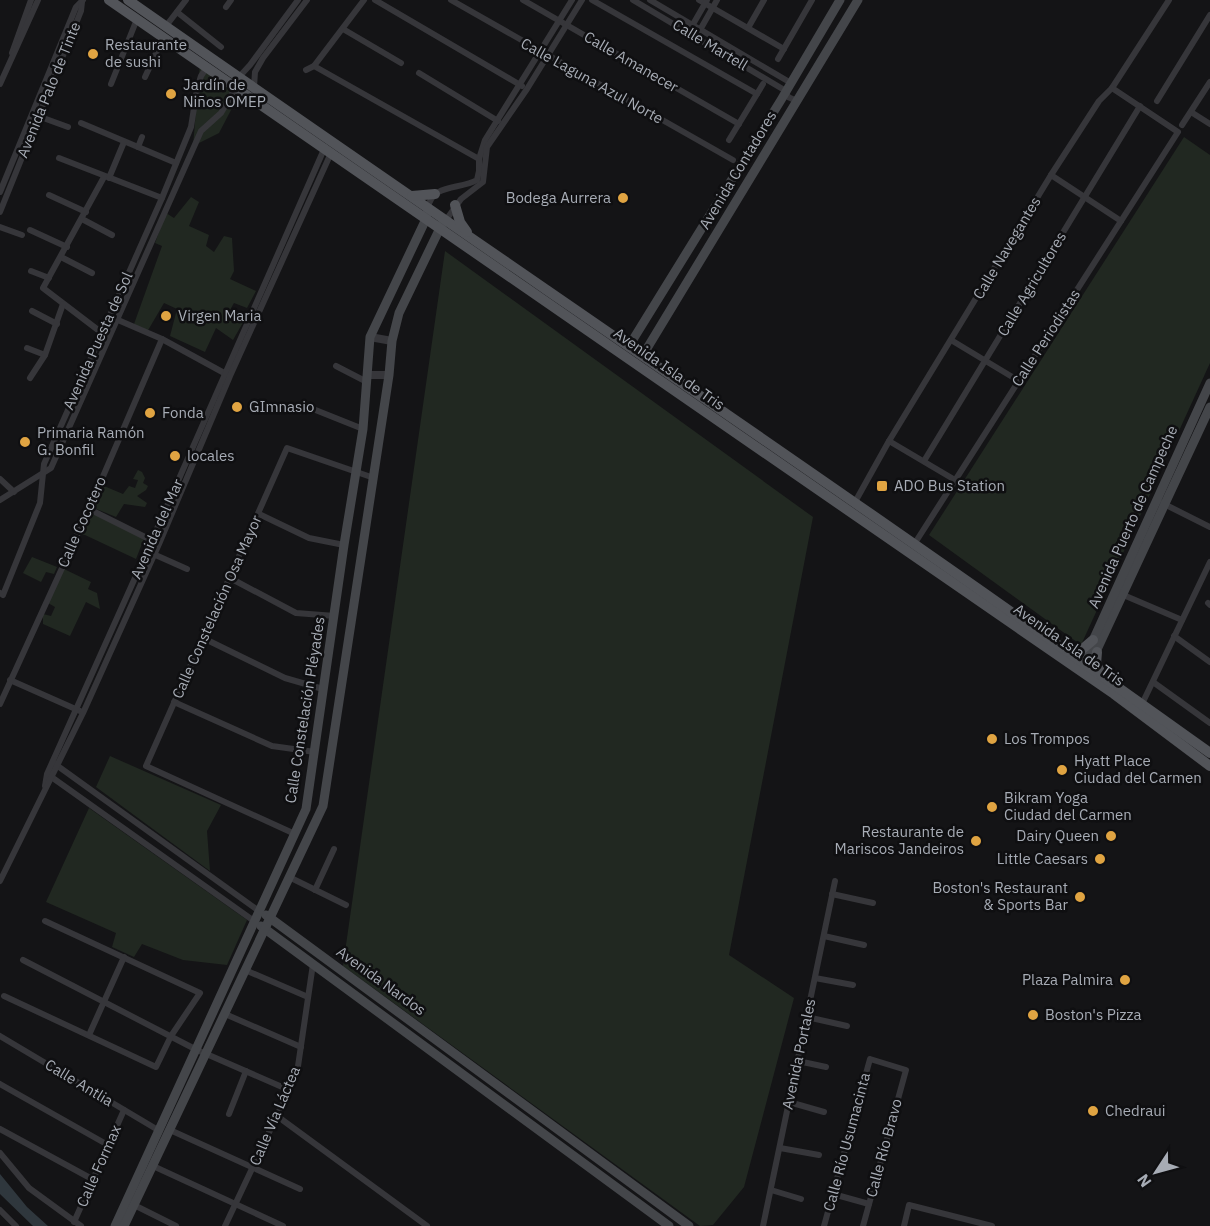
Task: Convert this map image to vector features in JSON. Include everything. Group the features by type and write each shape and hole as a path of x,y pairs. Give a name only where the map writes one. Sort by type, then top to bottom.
{"main road":[{"name":"Avenida Isla de Tris","path":"109,0 137,19 164,32"},
{"name":"Avenida Isla de Tris","path":"128,0 164,32 1087,670 1210,766"},
{"name":"Avenida Contadores","path":"629,346 840,0"},
{"name":"Avenida Contadores","path":"642,355 858,0"},
{"name":"Avenida Isla de Tris","path":"237,82 254,88 330,146 411,196 427,214"},
{"path":"411,196 435,194"},
{"path":"455,205 460,222 469,235"},
{"name":"Calle Constelación Pléyades","path":"115,1226 306,809 363,429 370,337 427,214"},
{"name":"Avenida Isla de Tris","path":"442,224 469,235 915,543 1069,658"},
{"name":"Calle Constelación Pléyades","path":"124,1226 322,806 374,478 392,341 399,313 442,224"},
{"name":"Avenida Puerto de Campeche","path":"1203,419 1210,383"},
{"name":"Avenida Puerto de Campeche","path":"1087,670 1093,640 1118,593 1160,502 1210,407"},
{"name":"Avenida Puerto de Campeche","path":"1087,670 1097,652 1118,593"},
{"path":"1069,658 1093,640"},
{"path":"1097,652 1096,664 1099,679"},
{"name":"Avenida Isla de Tris","path":"1099,679 1142,704 1210,753"},
{"name":"Avenida Nardos","path":"259,910 690,1226"},
{"name":"Avenida Nardos","path":"254,921 669,1226"}],"street":[{"path":"10,60 31,0"},
{"path":"0,84 38,0"},
{"path":"145,77 164,32 186,0"},
{"path":"226,7 231,0"},
{"path":"271,41 298,0"},
{"path":"271,41 307,0"},
{"path":"306,70 314,66 364,0"},
{"path":"375,0 527,89"},
{"name":"Calle Laguna Azul Norte","path":"451,0 733,160"},
{"name":"Calle Amanecer","path":"523,0 739,124"},
{"path":"442,224 455,205 483,182 487,147 520,84 572,0"},
{"path":"427,214 429,201 435,194 448,188 471,184 477,180 479,159 485,140 527,89 582,0"},
{"path":"592,0 757,94"},
{"name":"Calle Martell","path":"633,0 708,45 789,87"},
{"name":"Calle Martell","path":"650,0 789,87"},
{"path":"700,30 717,0"},
{"path":"748,28 764,0"},
{"path":"778,59 812,0"},
{"name":"Calle Navegantes","path":"855,502 1052,175 1099,101 1112,88 1169,0"},
{"name":"Avenida Palo de Tinte","path":"0,212 14,168 76,7 83,1"},
{"path":"692,26 703,1 784,49"},
{"path":"177,12 221,47"},
{"path":"670,22 674,15"},
{"path":"1157,101 1210,15"},
{"path":"111,84 137,19"},
{"path":"343,29 401,63"},
{"path":"708,45 712,37"},
{"name":"Avenida Puesta de Sol","path":"42,475 51,468 201,131 221,113 237,82 271,41"},
{"path":"254,88 255,72 260,57"},
{"name":"Avenida Puesta de Sol","path":"42,475 44,464 162,198 191,127 201,76 212,65"},
{"path":"314,66 479,159"},
{"path":"419,73 500,123"},
{"path":"1182,125 1210,82"},
{"path":"729,141 763,84"},
{"path":"789,87 788,97 797,102"},
{"path":"1112,88 1140,106"},
{"name":"Calle Periodistas","path":"915,543 1178,132 1140,106"},
{"name":"Calle Agricultores","path":"924,461 1140,106"},
{"path":"1191,112 1210,124"},
{"path":"35,115 68,127"},
{"path":"81,123 176,163"},
{"path":"191,127 201,131"},
{"path":"138,147 142,137"},
{"path":"102,333 43,288 107,177 124,142"},
{"name":"Avenida del Mar","path":"0,881 151,553 227,375 330,146"},
{"path":"59,158 162,198"},
{"name":"Avenida Palo de Tinte","path":"0,192 14,168"},
{"path":"1052,175 1121,221"},
{"path":"49,195 84,215 112,235"},
{"path":"0,227 22,235"},
{"path":"30,230 67,247"},
{"path":"61,257 92,273"},
{"path":"31,271 49,278"},
{"path":"30,378 45,355 63,304"},
{"path":"32,311 57,324"},
{"path":"118,320 162,339 227,375"},
{"path":"370,337 392,341"},
{"name":"Calle Cocotero","path":"0,704 89,509 162,339"},
{"path":"951,340 1019,381"},
{"path":"96,346 104,350"},
{"path":"27,348 45,355"},
{"path":"336,366 368,379 389,375"},
{"name":"Avenida del Mar","path":"155,542 177,500 227,375"},
{"path":"78,386 86,389"},
{"path":"313,410 363,429"},
{"path":"58,432 65,436"},
{"path":"890,441 955,480"},
{"name":"Calle Constelación Osa Mayor","path":"295,834 146,766 288,448 356,472"},
{"path":"356,472 374,478"},
{"path":"0,500 42,475"},
{"path":"2,594 40,503 42,475"},
{"path":"0,479 14,492"},
{"path":"177,500 185,505"},
{"path":"1160,502 1210,527"},
{"path":"89,509 155,542"},
{"path":"259,514 309,538 344,545"},
{"path":"151,553 187,569"},
{"path":"1142,704 1210,562"},
{"path":"230,578 296,613 335,616"},
{"path":"1118,593 1182,620"},
{"path":"1174,636 1210,662"},
{"path":"203,638 285,678 323,689"},
{"path":"10,680 80,711"},
{"path":"1153,682 1210,723"},
{"path":"174,702 272,746 315,752"},
{"name":"Avenida Nardos","path":"55,765 259,910"},
{"name":"Avenida Nardos","path":"50,776 254,921"},
{"path":"306,809 319,814"},
{"path":"315,890 334,849"},
{"path":"289,878 346,905"},
{"name":"Avenida Portales","path":"763,1226 835,881"},
{"path":"832,894 873,903"},
{"path":"4,996 156,1067 171,1036 200,993 45,921"},
{"path":"824,936 864,945"},
{"path":"89,1035 124,957"},
{"path":"22,960 195,1049 289,1090"},
{"name":"Calle Vía Láctea","path":"225,1226 297,1073 313,964"},
{"path":"245,970 308,997"},
{"path":"815,978 853,985"},
{"path":"225,1014 301,1047"},
{"path":"807,1017 847,1026"},
{"name":"Calle Antlia","path":"0,1036 158,1130"},
{"name":"Calle Río Bravo","path":"863,1226 906,1070 870,1059"},
{"name":"Calle Río Usumacinta","path":"824,1226 870,1059"},
{"path":"798,1061 826,1067"},
{"path":"229,1114 246,1071"},
{"path":"0,1084 108,1145"},
{"path":"789,1102 824,1112"},
{"name":"Calle Formax","path":"74,1222 124,1110"},
{"path":"277,1116 427,1226"},
{"path":"0,1129 92,1179"},
{"path":"170,1130 300,1189"},
{"path":"780,1148 819,1155"},
{"path":"0,1153 29,1188 81,1226"},
{"path":"153,1166 283,1226"},
{"path":"771,1190 801,1199"},
{"path":"833,1194 869,1204"},
{"path":"134,1205 176,1226"},
{"path":"904,1226 909,1205 992,1226"},
{"path":"0,1210 16,1226"}],"shaded area":[{"path":"200,63 241,91 219,133 193,146"},
{"path":"1184,137 1210,155 1210,363 1081,645 929,535"},
{"path":"191,197 199,202 189,226 209,235 206,246 214,252 224,236 232,238 234,271 230,279 256,291 247,308 234,303 230,310 234,317 245,319 233,340 216,328 205,352 170,336 177,309 164,303 147,332 134,324 162,246 155,243 166,213 174,218"},
{"path":"445,251 813,517 729,955 794,998 744,1187 713,1225 700,1226 343,966"},
{"path":"138,470 145,478 143,483 148,486 137,496 147,503 145,507 124,504 116,517 94,508 104,486 123,494 129,486 135,488 138,480 133,479"},
{"path":"89,509 145,536 136,559 85,535 78,534"},
{"path":"32,557 57,567 54,574 46,572 41,582 23,573"},
{"path":"64,569 91,582 88,589 97,593 100,609 86,602 70,636 43,624 43,614 51,616 55,607 48,603"},
{"path":"110,756 221,805 207,831 210,871 96,787"},
{"path":"89,808 247,920 227,965 183,960 142,944 134,957 112,947 116,933 46,902"},
{"path":"0,1174 27,1207 48,1226 33,1226 0,1194"}],"place":[{"name":"Restaurante de sushi","path":"93,54"},
{"name":"Jardín de Niños OMEP","path":"171,94"},
{"name":"Bodega Aurrera","path":"623,198"},
{"name":"Virgen Maria","path":"166,316"},
{"name":"GImnasio","path":"237,407"},
{"name":"Fonda","path":"150,413"},
{"name":"Primaria Ramón G. Bonfil","path":"25,442"},
{"name":"locales","path":"175,456"},
{"name":"ADO Bus Station","path":"882,486"},
{"name":"Los Trompos","path":"992,739"},
{"name":"Hyatt Place Ciudad del Carmen","path":"1062,770"},
{"name":"Bikram Yoga Ciudad del Carmen","path":"992,807"},
{"name":"Dairy Queen","path":"1111,836"},
{"name":"Restaurante de Mariscos Jandeiros","path":"976,841"},
{"name":"Little Caesars","path":"1100,859"},
{"name":"Boston's Restaurant & Sports Bar","path":"1080,897"},
{"name":"Plaza Palmira","path":"1125,980"},
{"name":"Boston's Pizza","path":"1033,1015"},
{"name":"Chedraui","path":"1093,1111"}]}
